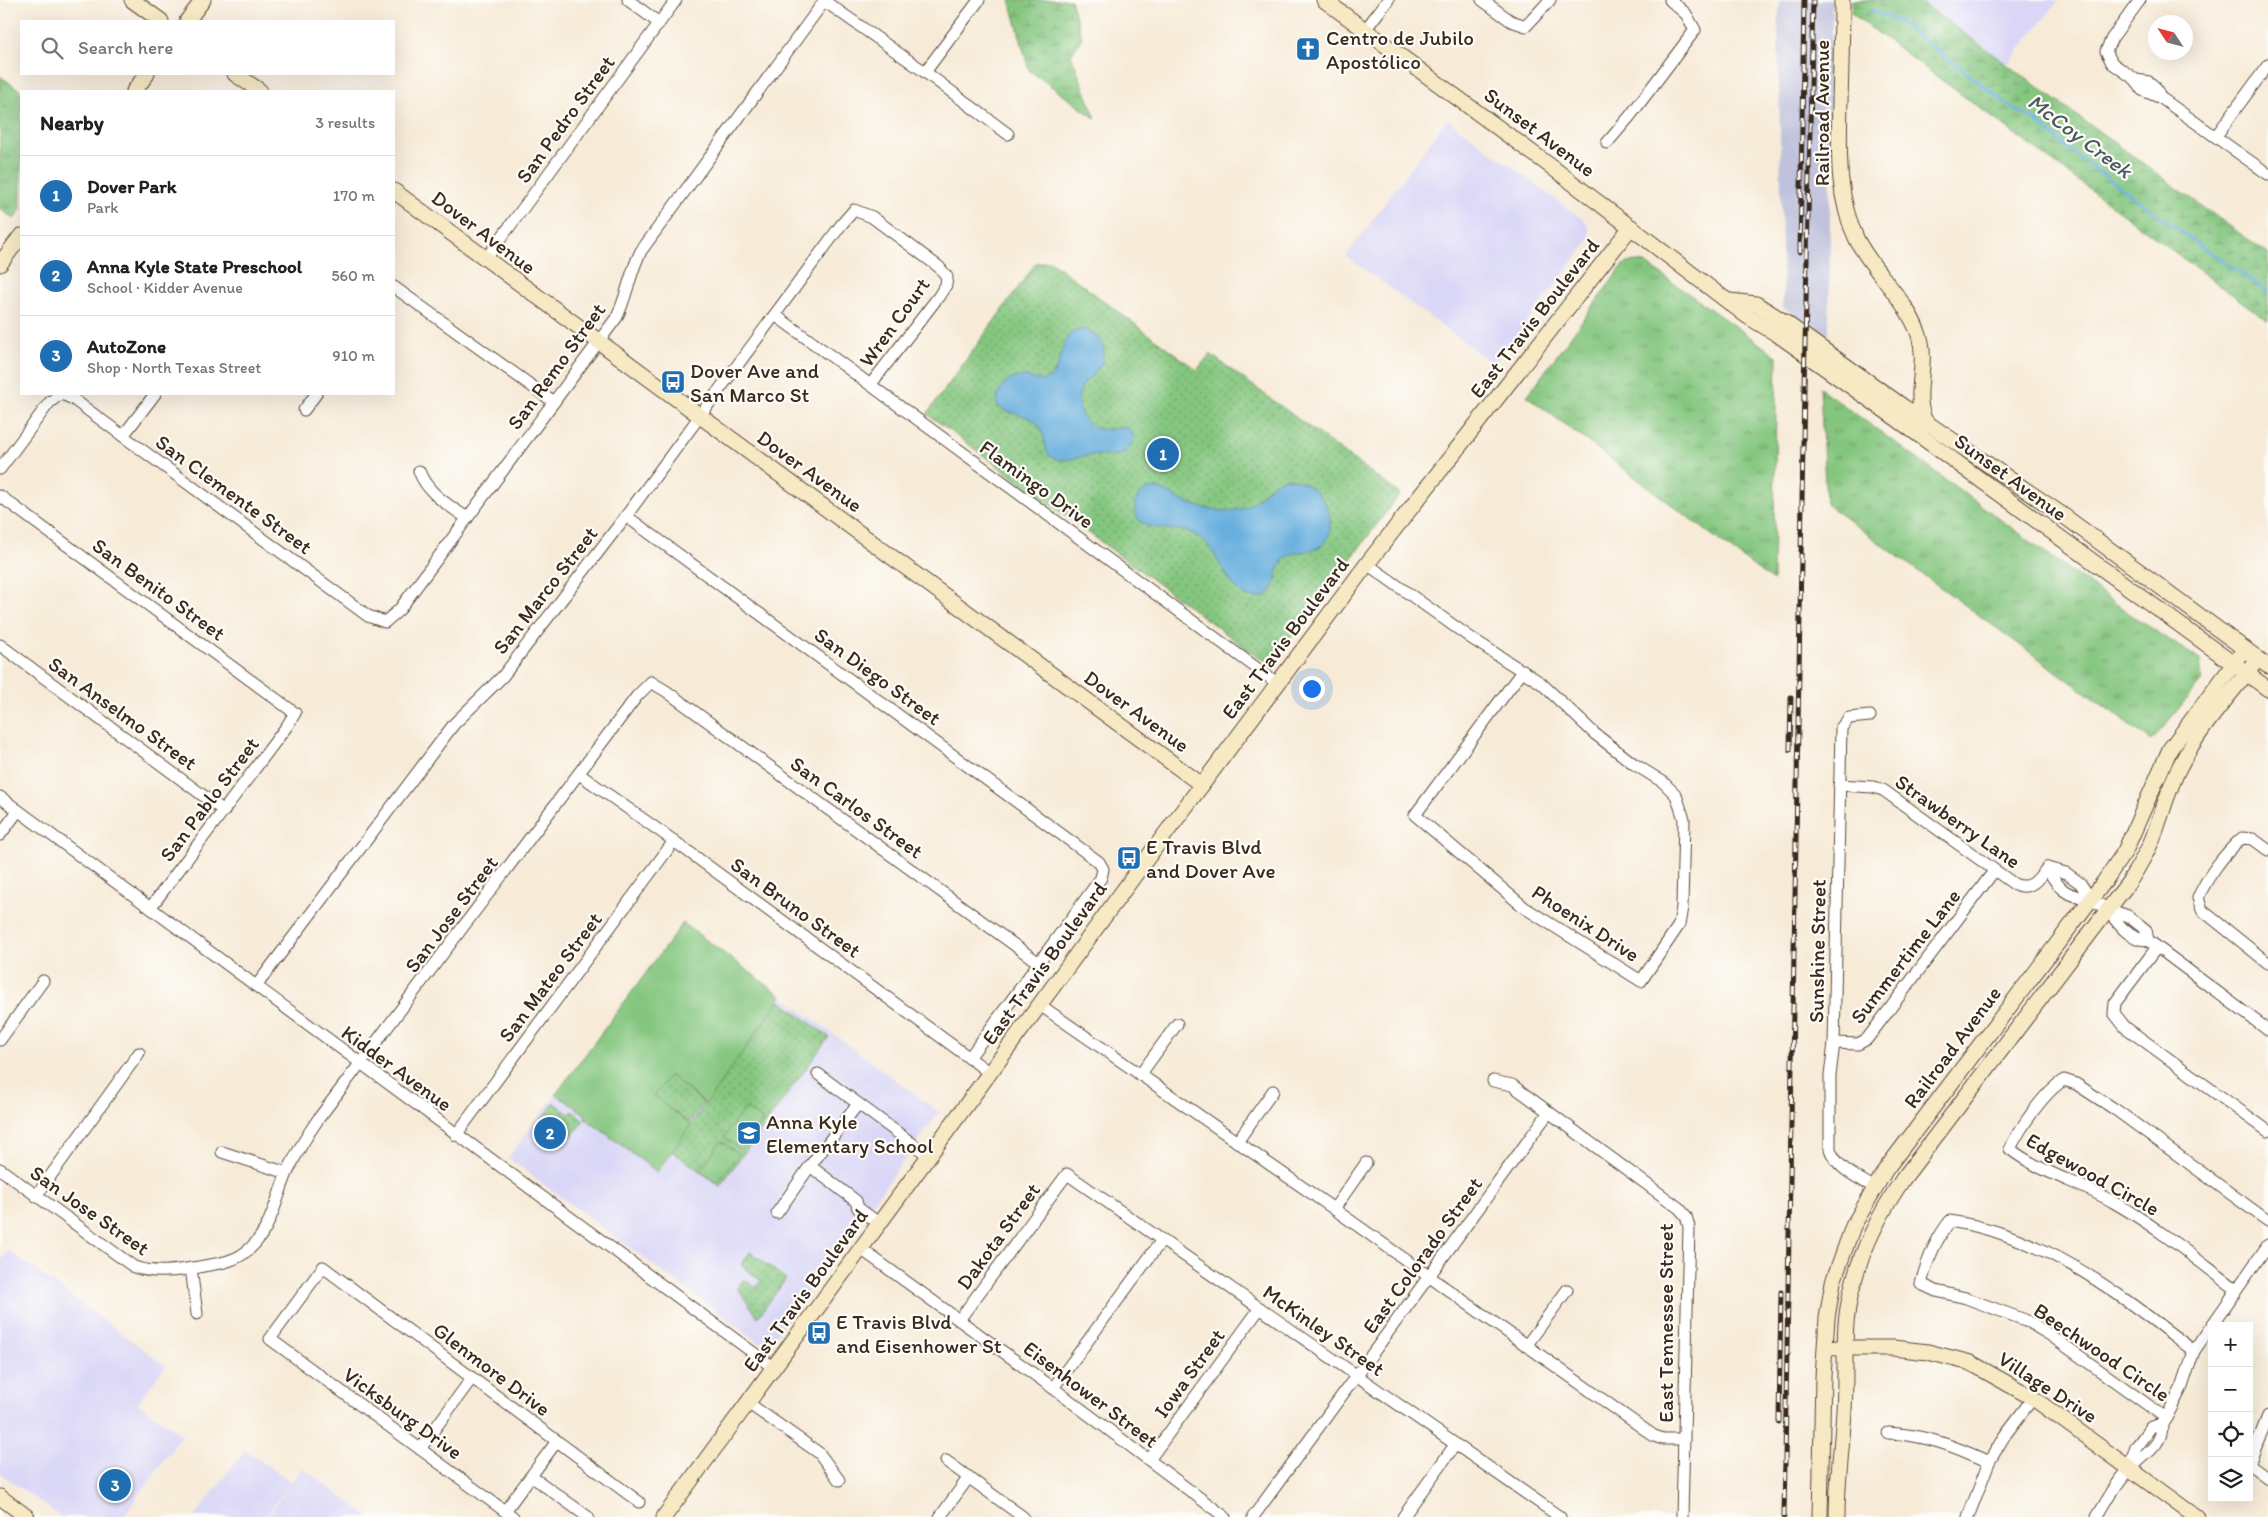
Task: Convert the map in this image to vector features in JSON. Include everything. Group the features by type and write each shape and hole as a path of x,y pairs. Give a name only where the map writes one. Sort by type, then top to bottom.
{"main road":[{"path":"132,0 160,20"},
{"path":"188,20 203,0"},
{"name":"Sunset Avenue","path":"1324,0 1728,300 1901,413 2268,689"},
{"name":"Railroad Avenue","path":"1842,0 1839,156 1846,212 1857,241 1909,315 1919,336 1923,374 1919,400 1926,420"},
{"path":"135,90 146,75"},
{"path":"236,75 259,90"},
{"name":"Dover Avenue","path":"395,193 1202,785"},
{"name":"East Travis Boulevard","path":"664,1517 1277,683 1367,564 1632,227"},
{"path":"0,264 20,237"},
{"name":"Railroad Avenue","path":"1901,413 1920,385"},
{"name":"Sunset Avenue","path":"1901,413 1926,420 2064,516 2263,663"},
{"name":"Railroad Avenue","path":"1820,1517 1824,1348 1833,1282 1853,1226 1874,1187 2125,851 2170,749 2245,649"},
{"name":"Railroad Avenue","path":"1837,1517 1839,1453 1844,1411 1846,1321 1853,1284 1864,1251 1888,1201 2143,860 2154,837 2170,787 2191,747 2246,674 2263,663"},
{"name":"Village Drive","path":"1824,1348 1893,1348 1928,1352 1971,1363 2033,1398 2196,1517"},
{"path":"0,1497 27,1517"}],"street":[{"path":"628,0 659,23"},
{"name":"San Pedro Street","path":"485,260 676,0"},
{"path":"824,0 1008,134"},
{"name":"San Remo Street","path":"385,622 399,610 617,317 624,304 635,262 641,251 824,0"},
{"path":"925,72 979,0"},
{"path":"1365,30 1388,0"},
{"path":"1482,0 1511,21 1526,26 1550,0"},
{"path":"1607,143 1630,116 1695,30 1686,14 1670,0"},
{"path":"2140,0 2112,38 2106,51 2112,63 2136,80 2149,82 2155,87 2161,98 2268,174"},
{"path":"2216,136 2268,65"},
{"name":"San Marco Street","path":"257,985 454,724 503,676 626,516 854,210"},
{"name":"Wren Court","path":"854,210 872,218 939,267 947,277 946,285 939,296 871,384"},
{"path":"395,289 554,402"},
{"name":"Flamingo Drive","path":"775,315 1277,683"},
{"path":"0,469 49,403 60,395"},
{"name":"San Clemente Street","path":"63,395 73,399 368,616 385,622"},
{"path":"123,436 154,395"},
{"path":"304,410 315,395"},
{"path":"419,471 423,482 438,498 466,518"},
{"name":"San Benito Street","path":"0,496 295,713"},
{"name":"San Diego Street","path":"626,516 1091,856 1104,869"},
{"name":"Phoenix Drive","path":"1367,564 1470,638 1523,670 1541,683 1595,734 1634,764 1663,782 1676,795 1684,819 1682,907 1679,926 1641,981 1525,908 1415,815 1523,670"},
{"name":"San Anselmo Street","path":"0,645 224,811"},
{"name":"San Jose Street","path":"0,1169 134,1267 157,1272 191,1268 226,1262 242,1254 256,1242 266,1228 277,1204 287,1173 301,1144 638,696 651,682"},
{"name":"San Carlos Street","path":"651,682 674,696 1039,963"},
{"name":"San Pablo Street","path":"151,907 295,713"},
{"name":"Sunshine Street","path":"1870,716 1849,718 1840,728 1834,1043 1830,1076 1830,1149 1833,1158 1840,1167 1874,1187"},
{"name":"San Bruno Street","path":"579,774 674,841 990,1072"},
{"name":"Strawberry Lane","path":"1840,785 1873,787 1883,790 1994,870 2022,887 2033,884 2047,868 2066,873 2080,883 2091,899 2107,910 2126,932 2138,940 2153,944 2268,1030"},
{"name":"Kidder Avenue","path":"0,797 774,1368"},
{"path":"0,835 18,811"},
{"path":"2268,850 2253,839 2242,838 2202,888 2198,898 2202,910 2268,963"},
{"name":"San Mateo Street","path":"456,1135 674,841"},
{"name":"East Travis Boulevard","path":"970,1058 1101,878 1104,869"},
{"name":"Summertime Lane","path":"1834,1043 1858,1044 1867,1038 1994,870"},
{"path":"2153,944 2115,1003 2114,1013 2125,1027 2268,1132"},
{"path":"0,1040 43,981"},
{"path":"1040,1005 1334,1209 1654,1436 1663,1439 1684,1439"},
{"path":"1140,1075 1177,1024"},
{"path":"36,1196 139,1053"},
{"path":"818,1074 929,1156"},
{"name":"Edgewood Circle","path":"2236,1289 2113,1202 2025,1160 2010,1149 2017,1134 2055,1086 2064,1080 2076,1084 2116,1110 2268,1221"},
{"name":"East Tennessee Street","path":"1493,1081 1512,1085 1679,1208 1686,1216 1689,1227 1682,1517"},
{"path":"1237,1142 1273,1091"},
{"path":"777,1213 810,1166 858,1104"},
{"name":"East Colorado Street","path":"1253,1517 1358,1376 1549,1112"},
{"path":"222,1152 287,1173"},
{"path":"1334,1209 1366,1163"},
{"path":"810,1166 856,1201 858,1208 880,1224"},
{"name":"McKinley Street","path":"1067,1174 1554,1515"},
{"name":"Dakota Street","path":"959,1320 1067,1174"},
{"name":"Beechwood Circle","path":"2164,1421 2050,1335 2033,1325 1976,1301 1936,1291 1921,1284 1926,1263 1940,1234 1950,1221 2006,1234 2051,1253 2082,1270 2194,1351"},
{"path":"1053,1388 1162,1240"},
{"path":"2097,1517 2129,1469 2136,1448 2151,1427 2164,1421 2182,1387 2194,1351 2268,1245"},
{"name":"Eisenhower Street","path":"861,1249 1053,1388 1225,1517"},
{"name":"Vicksburg Drive","path":"323,1267 270,1339 509,1514"},
{"name":"Glenmore Drive","path":"323,1267 639,1502"},
{"path":"191,1268 197,1314"},
{"path":"1526,1346 1567,1290"},
{"name":"Iowa Street","path":"1149,1460 1260,1308"},
{"path":"420,1449 472,1378"},
{"path":"1968,1517 1989,1462 2005,1435 2033,1398"},
{"path":"748,1403 819,1453 839,1480"},
{"path":"2268,1416 2252,1451 2249,1464 2268,1478"},
{"path":"1888,1433 1913,1434 1945,1443 1989,1462"},
{"path":"509,1514 531,1476 557,1441"},
{"path":"1403,1517 1455,1445"},
{"path":"946,1461 1023,1517"},
{"path":"531,1476 588,1517"},
{"path":"940,1517 969,1477"}],"shaded area":[{"path":"1780,0 1832,0 1829,334 1783,308 1778,22"},
{"path":"1917,0 2059,0 2007,65"},
{"path":"1447,119 1581,218 1587,223 1589,229 1589,238 1585,246 1494,364 1346,256"},
{"name":"Anna Kyle Elementary School","path":"683,923 939,1112 773,1339 767,1343 758,1342 508,1158"},
{"path":"8,1250 166,1366 137,1403 182,1435 123,1517 61,1517 0,1473 0,1262"},
{"path":"245,1450 291,1482 265,1517 194,1517"},
{"path":"302,1468 369,1517 267,1517"}],"green space":[{"path":"1010,0 1071,0 1082,38 1071,54 1096,119 1029,70"},
{"path":"1852,0 1918,0 2268,254 2268,321 1851,13"},
{"path":"0,76 20,90 20,210 14,219 0,209"},
{"path":"1050,261 1197,370 1210,354 1400,494 1275,659 1268,661 1259,658 927,414 1036,263"},
{"path":"1634,261 1645,263 1777,356 1773,581 1527,396 1623,265"},
{"path":"1820,388 2130,614 2200,660 2202,680 2152,741 1826,504"},
{"path":"683,923 782,996 706,1104 670,1075 654,1096 691,1125 657,1172 585,1118 586,1115 556,1094"},
{"path":"779,1000 829,1037 720,1186 672,1151"},
{"path":"670,1075 704,1103 689,1123 653,1096"},
{"path":"554,1103 569,1114 572,1111 584,1120 564,1146 537,1126"},
{"path":"745,1108 763,1120 741,1150 724,1137"},
{"path":"721,1141 739,1154 717,1183 700,1171"},
{"path":"750,1252 786,1279 758,1317 737,1288 744,1279 756,1288 761,1281 741,1265"}],"water":[{"path":"1086,330 1101,341 1104,352 1101,364 1083,385 1080,392 1079,408 1081,414 1087,423 1096,428 1129,429 1133,439 1129,448 1121,454 1110,456 1087,455 1058,460 1048,454 1041,429 1035,421 1002,409 997,405 997,399 1002,388 1010,380 1021,377 1035,380 1049,378 1058,365 1063,348 1070,335 1076,331"},
{"path":"1286,478 1304,483 1319,495 1328,510 1330,530 1328,537 1321,546 1292,554 1286,558 1281,563 1270,592 1265,596 1257,598 1248,596 1233,584 1210,548 1200,538 1185,531 1149,526 1138,518 1135,511 1135,502 1139,495 1144,491 1154,488 1200,507 1228,511 1237,510 1252,504 1274,483"}],"waterway":[{"name":"McCoy Creek","path":"1871,10 1900,22 2010,106 2032,118 2072,152 2202,247 2268,292"}],"railway":[{"path":"1800,252 1804,0"},
{"path":"1784,1517 1804,388 1813,0"},
{"path":"1790,750 1791,697"},
{"path":"1779,1422 1781,1292"}],"place":[{"name":"Centro de Jubilo Apostólico","path":"1308,49"},
{"name":"Dover Ave and San Marco St","path":"673,382"},
{"name":"Dover Park","path":"1163,454"},
{"name":"E Travis Blvd and Dover Ave","path":"1129,858"},
{"name":"Anna Kyle State Preschool","path":"550,1133"},
{"name":"Anna Kyle Elementary School","path":"749,1133"},
{"name":"E Travis Blvd and Eisenhower St","path":"819,1333"},
{"name":"AutoZone","path":"115,1485"}]}
